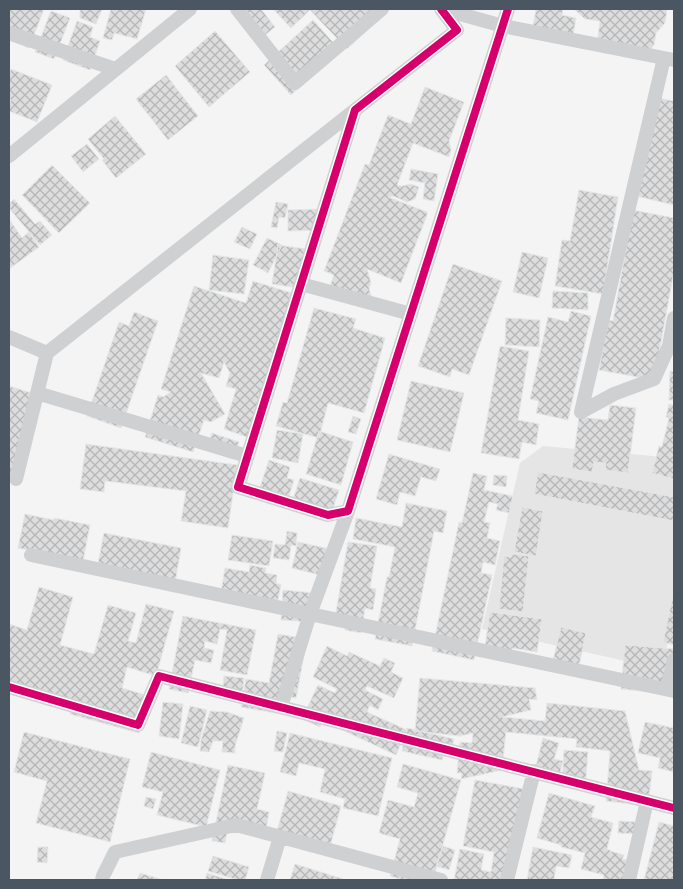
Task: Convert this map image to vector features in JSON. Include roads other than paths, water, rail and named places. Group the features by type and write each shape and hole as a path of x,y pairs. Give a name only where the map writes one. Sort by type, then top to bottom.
{"street":[{"path":"9,156 190,9"},
{"path":"237,9 295,83 382,9"},
{"path":"441,9 503,26 669,59 581,412 614,394 654,379 672,346 674,318"},
{"path":"16,480 47,352 456,30 441,9"},
{"path":"281,707 310,614 348,511 508,9"},
{"path":"9,33 115,69"},
{"path":"348,511 328,514 238,487 355,110"},
{"path":"301,284 411,314"},
{"path":"9,337 47,352"},
{"path":"37,393 247,456"},
{"path":"31,555 670,690 674,660"},
{"path":"9,688 138,725 158,676 674,808"},
{"path":"507,880 534,771"},
{"path":"629,880 647,800"},
{"path":"102,880 115,852 236,825 438,880"},
{"path":"266,880 280,837"}]}
